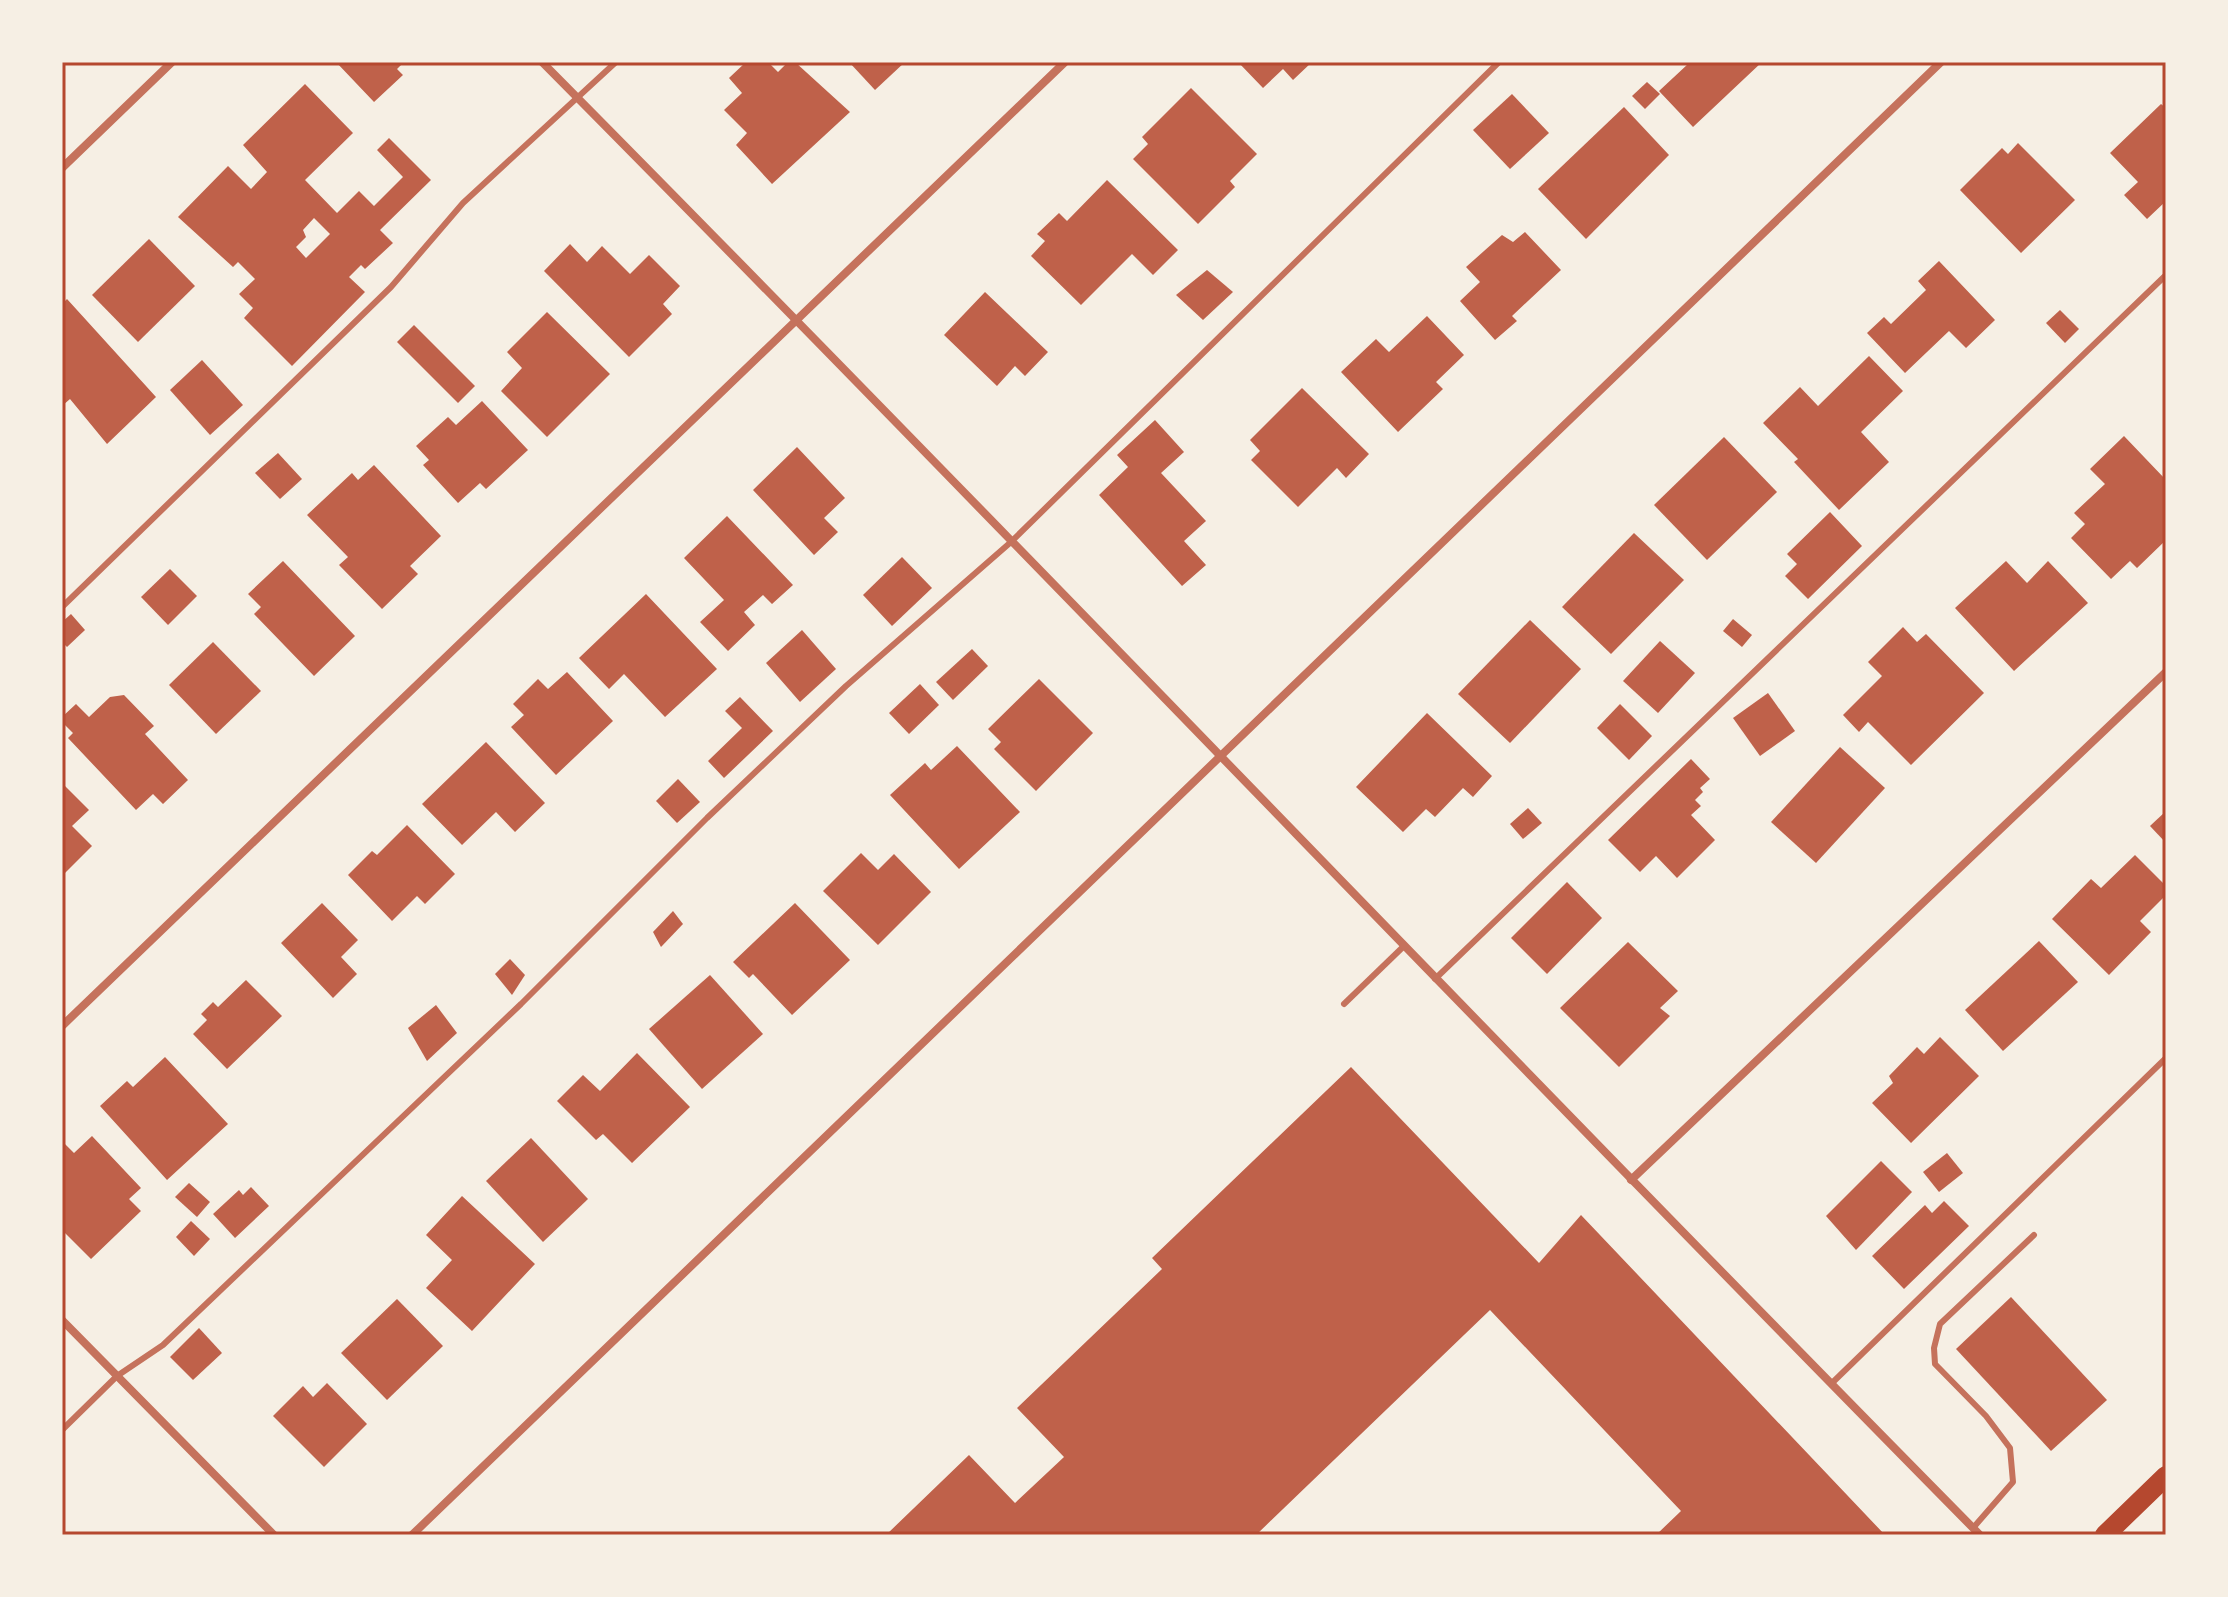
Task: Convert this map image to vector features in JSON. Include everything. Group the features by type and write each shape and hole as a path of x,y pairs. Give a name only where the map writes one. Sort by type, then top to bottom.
{"main road":[{"path":"2105,1535 2166,1476"}],"street":[{"path":"62,168 172,62"},
{"path":"542,62 1980,1535"},
{"path":"62,1026 1065,62"},
{"path":"412,1535 1941,62"},
{"path":"1631,1180 2166,672"},
{"path":"62,1320 274,1535"}],"lane":[{"path":"62,607 391,287 463,203 616,62"},
{"path":"62,1430 117,1376 163,1345 521,1004 707,818 846,686 1011,542 1499,62"},
{"path":"1435,979 2166,275"},
{"path":"1344,1004 1404,946"},
{"path":"1832,1383 2166,1058"},
{"path":"1973,1528 2013,1482 2010,1448 1986,1416 1935,1364 1934,1348 1940,1324 2034,1235"}],"building":[{"path":"336,62 404,62 397,69 403,75 374,102"},
{"path":"746,62 768,62 778,72 788,62 795,62 850,112 772,184 736,145 747,133 724,110 742,93 729,78"},
{"path":"849,62 905,62 875,90"},
{"path":"1238,62 1312,62 1293,80 1283,69 1263,88"},
{"path":"1686,62 1762,62 1693,127 1659,91 1688,64"},
{"path":"1647,82 1660,94 1645,109 1632,96"},
{"path":"305,84 353,133 305,180 337,213 359,191 374,206 403,177 377,150 389,138 431,180 380,230 393,243 365,269 361,265 349,277 365,292 292,366 244,318 253,308 239,294 255,279 238,262 233,267 178,217 228,166 251,189 267,172 243,145","holes":["314,218 330,234 306,258 296,247 306,237 303,230"]},
{"path":"1191,88 1257,154 1230,181 1235,187 1198,224 1133,159 1148,144 1142,137"},
{"path":"1512,94 1549,133 1510,169 1473,130"},
{"path":"2161,104 2166,108 2166,201 2147,219 2124,195 2138,182 2110,153"},
{"path":"1624,107 1669,155 1586,239 1538,189"},
{"path":"2018,143 2075,200 2021,253 1960,190 2002,148 2008,154"},
{"path":"1107,180 1178,250 1153,275 1132,254 1081,305 1031,256 1045,241 1037,234 1059,213 1067,221"},
{"path":"1525,232 1561,270 1512,316 1517,321 1495,340 1460,301 1480,282 1466,267 1502,235 1513,242"},
{"path":"149,239 195,286 138,342 92,295"},
{"path":"570,244 587,262 602,246 630,274 649,255 680,286 663,304 672,314 629,357 544,271"},
{"path":"1939,261 1995,320 1966,348 1949,331 1905,373 1867,333 1884,317 1891,324 1926,290 1918,281"},
{"path":"1207,270 1233,292 1203,320 1176,295"},
{"path":"985,292 1048,352 1025,376 1015,366 997,386 944,335"},
{"path":"67,299 156,397 107,444 70,399 62,406 62,304"},
{"path":"2060,310 2079,329 2065,343 2046,323"},
{"path":"547,312 610,374 547,437 501,391 522,368 507,352"},
{"path":"1427,316 1464,355 1436,382 1443,389 1398,432 1341,372 1376,339 1389,352"},
{"path":"414,325 475,386 458,403 397,342"},
{"path":"1869,356 1903,391 1861,432 1889,462 1839,510 1794,462 1798,459 1763,423 1800,387 1818,406"},
{"path":"202,360 243,405 210,435 170,390"},
{"path":"1302,388 1369,454 1346,478 1337,468 1298,507 1251,460 1260,451 1250,440"},
{"path":"482,401 528,450 486,489 480,483 458,503 423,465 429,460 416,446 448,417 456,425"},
{"path":"1155,420 1184,452 1161,473 1206,521 1184,541 1206,565 1182,586 1099,495 1128,467 1117,455"},
{"path":"2124,436 2166,480 2166,540 2137,568 2130,561 2111,579 2071,538 2085,524 2074,513 2105,484 2090,469"},
{"path":"1724,437 1777,492 1707,560 1654,505"},
{"path":"797,447 845,498 824,518 838,532 814,555 753,490"},
{"path":"278,453 302,479 280,499 255,473"},
{"path":"374,465 441,536 410,566 418,574 382,609 339,565 348,557 307,515 352,473 358,480"},
{"path":"1830,512 1862,546 1808,599 1785,576 1797,564 1787,554"},
{"path":"727,516 793,585 772,604 763,595 744,612 755,625 728,651 700,622 724,600 684,558"},
{"path":"1634,533 1684,580 1611,654 1562,607"},
{"path":"902,557 932,588 892,626 863,595"},
{"path":"283,561 355,636 314,676 254,614 261,607 248,594"},
{"path":"2006,561 2027,583 2048,561 2088,603 2014,671 1955,608"},
{"path":"170,569 197,596 168,625 141,597"},
{"path":"646,594 717,669 665,717 624,674 609,689 579,658"},
{"path":"71,614 85,630 67,647 62,642 62,622"},
{"path":"1733,619 1752,635 1742,647 1723,631"},
{"path":"1530,620 1581,669 1510,743 1458,694"},
{"path":"1903,627 1917,642 1926,634 1984,693 1911,765 1868,722 1859,732 1843,715 1882,676 1868,662"},
{"path":"802,630 836,669 800,702 766,663"},
{"path":"1660,641 1695,673 1658,713 1623,681"},
{"path":"213,642 261,691 216,734 169,685"},
{"path":"972,649 988,666 953,700 936,682"},
{"path":"567,672 613,721 556,775 511,727 524,715 513,704 538,679 548,689"},
{"path":"1039,679 1093,733 1036,791 994,749 1001,742 988,729"},
{"path":"920,684 939,705 909,734 889,713"},
{"path":"1768,693 1795,731 1760,756 1733,718"},
{"path":"124,695 154,726 145,734 188,780 163,804 153,794 136,810 68,738 73,733 62,722 62,717 76,704 89,717 110,697"},
{"path":"740,697 773,731 724,778 708,761 742,728 725,711"},
{"path":"1620,704 1652,736 1629,760 1597,728"},
{"path":"1427,713 1492,776 1473,797 1463,788 1435,817 1426,809 1403,832 1356,787"},
{"path":"486,742 545,803 515,832 496,812 462,845 422,804"},
{"path":"957,746 1020,812 959,869 890,795 925,763 931,770"},
{"path":"1840,747 1885,788 1816,863 1771,822"},
{"path":"1691,759 1710,779 1700,788 1703,792 1695,800 1701,806 1691,815 1715,840 1677,878 1656,856 1640,872 1608,840"},
{"path":"678,779 700,802 677,823 656,801"},
{"path":"62,783 89,810 72,826 92,846 62,876"},
{"path":"1528,808 1542,823 1523,839 1510,824"},
{"path":"2166,811 2166,843 2150,826"},
{"path":"407,825 455,874 425,904 417,896 392,921 348,875 372,851 377,855"},
{"path":"861,853 878,870 894,854 931,892 878,945 823,891"},
{"path":"2135,855 2166,886 2166,895 2140,921 2151,932 2109,975 2052,919 2091,879 2101,888"},
{"path":"1567,882 1602,918 1547,974 1511,938"},
{"path":"322,903 358,940 341,957 357,974 333,998 281,943"},
{"path":"795,903 850,960 792,1015 753,974 749,978 733,962"},
{"path":"673,911 683,924 661,947 653,932"},
{"path":"2039,941 2078,982 2003,1051 1965,1010"},
{"path":"1628,942 1678,991 1660,1008 1670,1016 1619,1067 1560,1008"},
{"path":"510,959 525,975 512,995 495,974"},
{"path":"710,975 763,1034 702,1089 649,1029"},
{"path":"246,980 282,1016 227,1069 193,1034 207,1020 201,1014 213,1002 218,1007"},
{"path":"436,1005 457,1033 427,1061 408,1028"},
{"path":"1940,1037 1979,1076 1911,1143 1872,1103 1893,1083 1889,1076 1917,1047 1924,1054"},
{"path":"637,1053 690,1107 632,1163 603,1134 596,1140 557,1101 583,1075 600,1091"},
{"path":"165,1057 228,1124 167,1180 100,1106 127,1081 133,1087"},
{"path":"1351,1067 1539,1263 1581,1215 1885,1535 1656,1535 1681,1511 1490,1310 1256,1535 886,1535 969,1455 1015,1503 1064,1457 1017,1408 1162,1269 1152,1258"},
{"path":"92,1136 141,1188 129,1199 141,1211 91,1259 62,1230 62,1141 74,1153"},
{"path":"531,1138 588,1199 543,1242 486,1181"},
{"path":"1947,1153 1963,1173 1939,1192 1923,1172"},
{"path":"1881,1161 1912,1192 1856,1250 1826,1216"},
{"path":"189,1183 210,1202 197,1217 175,1197"},
{"path":"251,1187 269,1206 235,1238 213,1214 239,1190 243,1195"},
{"path":"462,1196 535,1264 472,1331 426,1288 452,1260 426,1235"},
{"path":"1944,1201 1969,1226 1904,1289 1872,1256 1925,1205 1932,1213"},
{"path":"191,1221 210,1239 194,1256 176,1237"},
{"path":"2011,1297 2107,1400 2051,1451 1956,1349"},
{"path":"397,1299 443,1346 387,1400 341,1353"},
{"path":"199,1328 222,1353 193,1380 170,1357"},
{"path":"327,1383 367,1424 324,1467 273,1416 303,1386 313,1397"}]}
